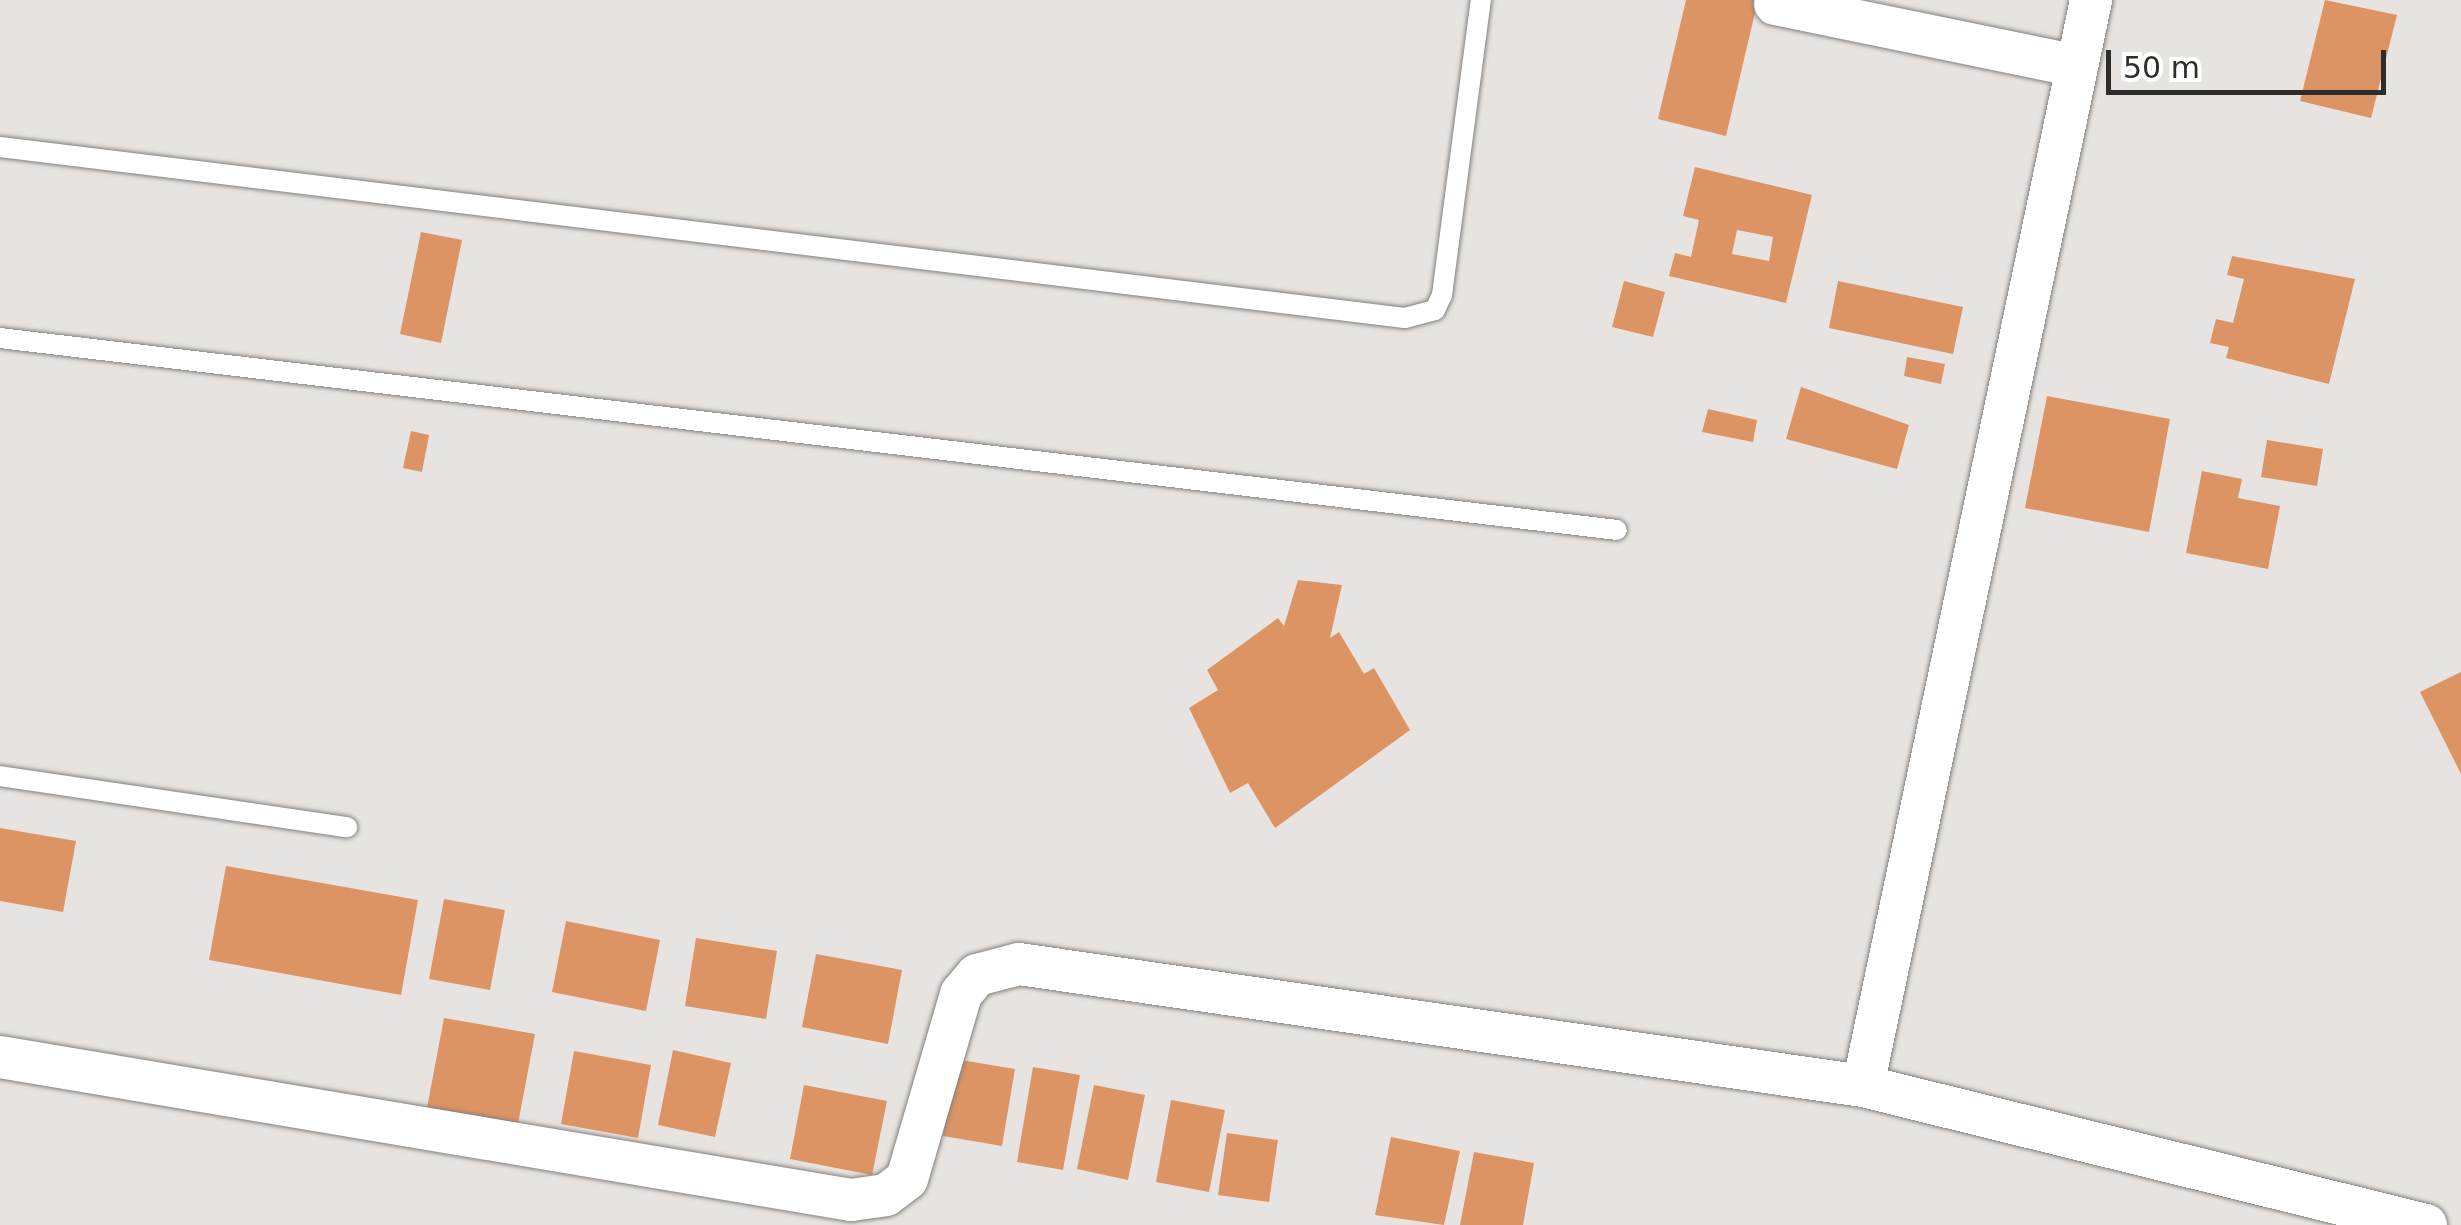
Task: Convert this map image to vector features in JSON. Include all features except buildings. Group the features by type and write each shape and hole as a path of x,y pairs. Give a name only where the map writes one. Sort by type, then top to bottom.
{"street":[{"path":"1862,1086 2091,0"},
{"path":"1776,4 2077,66"},
{"path":"0,1057 851,1200 907,1179 961,994 996,966 1862,1086 2426,1225"}],"lane":[{"path":"0,147 1405,318 1435,310 1442,294 1481,0"},
{"path":"0,338 1617,530"},
{"path":"0,776 346,828"}]}
